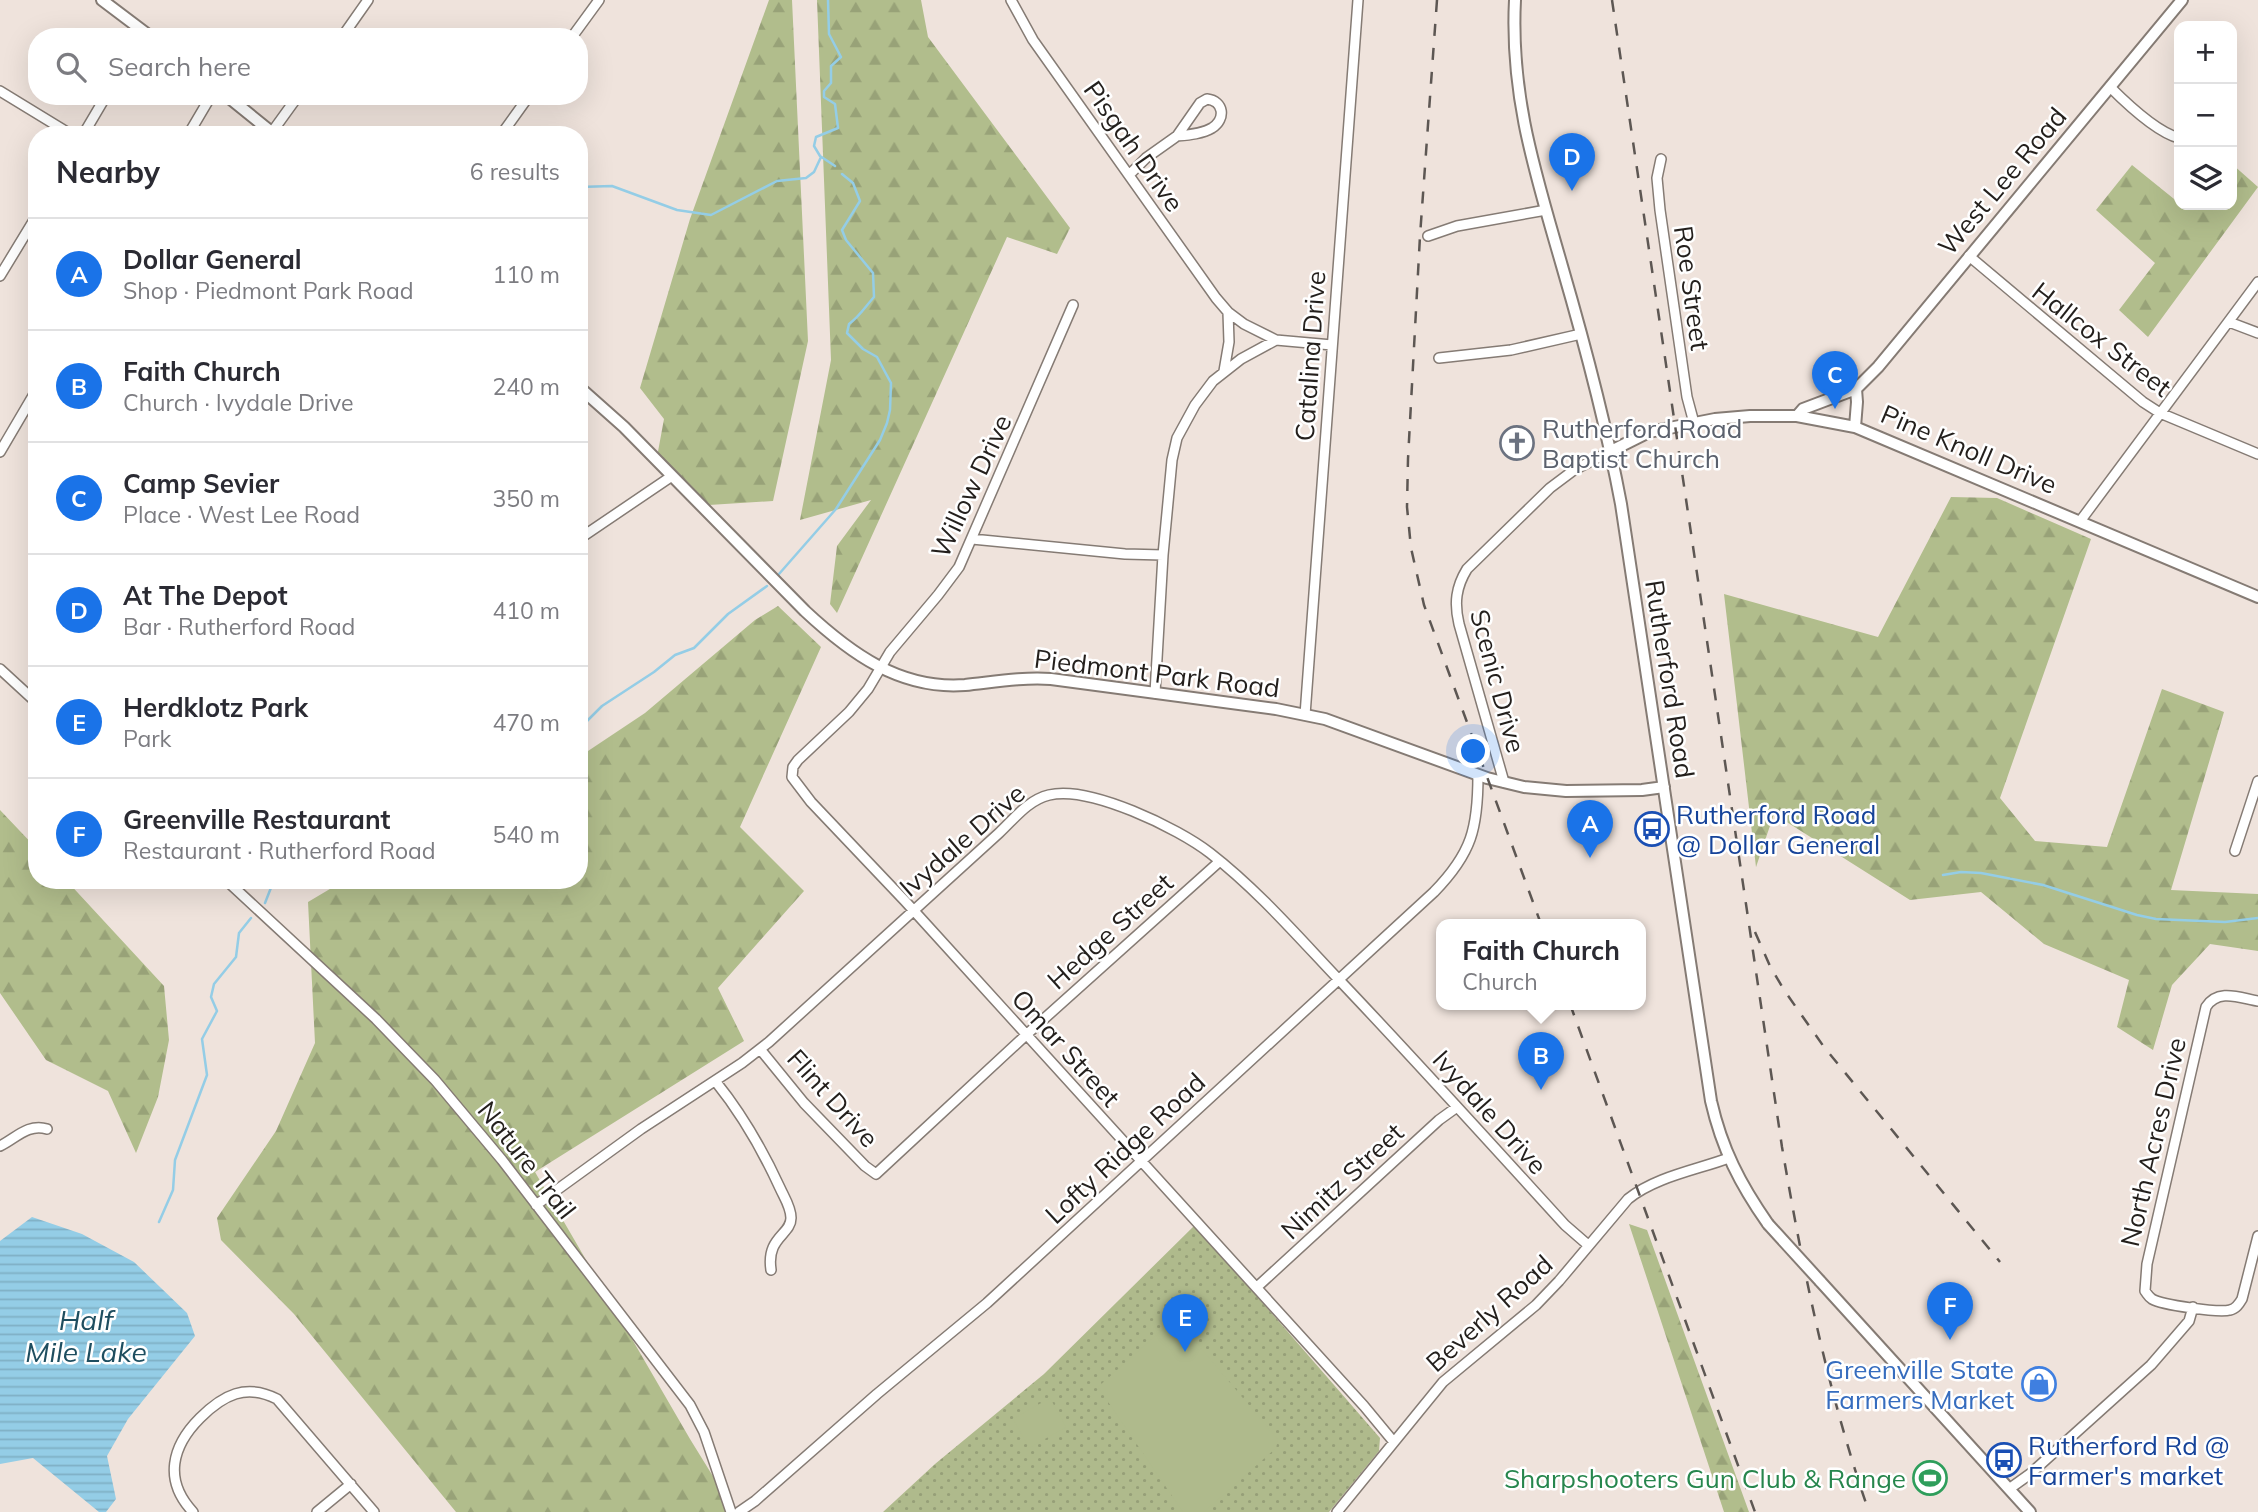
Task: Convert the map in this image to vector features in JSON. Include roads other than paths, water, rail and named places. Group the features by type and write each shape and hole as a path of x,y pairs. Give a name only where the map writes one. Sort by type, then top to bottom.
{"street":[{"path":"102,0 138,28"},
{"path":"348,28 368,0"},
{"path":"578,28 598,0"},
{"name":"Pisgah Drive","path":"1011,0 1033,40 1228,312 1244,324 1276,340 1332,345"},
{"name":"Catalina Drive","path":"1305,715 1357,0"},
{"name":"Rutherford Road","path":"1515,0 1514,40 1524,131 1581,334 1611,451 1621,504 1711,1101 1720,1135 1744,1189 1768,1224 2030,1512"},
{"name":"West Lee Road","path":"1797,416 1803,409 1856,389 1878,367 2182,0"},
{"path":"2110,87 2158,127 2174,137"},
{"path":"0,91 57,126"},
{"path":"1129,175 1146,158 1177,136 1203,100 1211,99 1220,106 1221,118 1211,129 1177,136"},
{"path":"88,126 101,105"},
{"path":"193,126 206,105"},
{"path":"238,105 265,126"},
{"path":"279,126 292,105"},
{"path":"507,126 522,105"},
{"name":"Roe Street","path":"1661,159 1657,178 1660,210 1687,397 1694,423"},
{"path":"1428,236 1457,226 1546,210"},
{"path":"1,273 28,230"},
{"name":"Hallcox Street","path":"1969,256 2132,394 2160,413 2258,454"},
{"path":"2081,520 2258,282"},
{"name":"Willow Drive","path":"792,777 793,767 798,760 849,712 882,669 890,652 959,567 1073,305"},
{"path":"1224,371 1229,342 1228,312"},
{"path":"2229,322 2258,333"},
{"path":"1439,358 1511,350 1581,334"},
{"path":"1155,694 1163,555 1172,460 1177,438 1195,405 1224,371 1276,340"},
{"path":"1855,427 1856,389"},
{"name":"Piedmont Park Road","path":"588,395 624,427 833,637 882,669 911,680 937,685 962,685 1039,678 1276,709 1340,724 1478,775 1534,789 1642,790 1664,787"},
{"path":"0,452 28,404"},
{"name":"Pine Knoll Drive","path":"1611,451 1649,432 1750,416 1797,416 1855,427 2081,520 2258,597"},
{"name":"Scenic Drive","path":"1504,782 1459,624 1456,604 1459,584 1467,569 1550,488 1574,470 1611,451"},
{"path":"588,533 672,476"},
{"path":"972,539 1125,554 1163,555"},
{"path":"0,669 28,695"},
{"name":"Lofty Ridge Road","path":"739,1512 987,1303 1434,892 1465,853 1475,826 1478,775"},
{"name":"Omar Street","path":"792,777 811,802 1257,1287 1393,1441"},
{"path":"2235,851 2258,781"},
{"name":"Ivydale Drive","path":"536,1205 640,1129 716,1082 760,1049 1027,805 1049,794 1084,796 1109,802 1169,829 1220,861 1339,979 1565,1225 1588,1245"},
{"name":"Hedge Street","path":"876,1174 1220,861"},
{"name":"Nature Trail","path":"236,889 405,1048 475,1127 690,1405 704,1432 731,1512"},
{"name":"North Acres Drive","path":"2258,1001 2220,996 2211,1000 2206,1007 2144,1287 2150,1297 2159,1301 2229,1311 2239,1304 2249,1277 2258,1236"},
{"name":"Flint Drive","path":"760,1049 804,1103 876,1174"},
{"path":"716,1082 775,1176 791,1214 790,1223 772,1246 771,1270"},
{"name":"Nimitz Street","path":"1257,1287 1439,1120 1457,1107"},
{"path":"0,1146 30,1129 47,1129"},
{"name":"Beverly Road","path":"1337,1512 1443,1382 1536,1305 1559,1281 1617,1209 1639,1190 1729,1158"},
{"path":"2009,1489 2030,1474 2151,1365 2189,1321 2193,1307"},
{"path":"194,1512 184,1501 176,1483 174,1462 185,1434 224,1397 236,1393 260,1392 277,1399 374,1512"},
{"path":"317,1512 351,1485"}],"water":[{"name":"Half Mile Lake","path":"32,1217 82,1234 134,1262 187,1313 195,1336 128,1419 107,1456 116,1499 106,1512 99,1512 33,1458 0,1464 0,1241"}],"waterway":[{"path":"828,0 829,34 841,57 831,66 831,83 824,91 824,97 835,104 838,128 816,137 814,146 820,156 835,166"},
{"path":"588,187 612,186 677,210 711,215 777,181 806,178 814,172 821,157"},
{"path":"779,574 836,509 880,440 890,410 891,383 877,357 863,349 847,333 849,324 874,297 873,273 846,240 842,230 860,201 853,183 842,174"},
{"path":"588,720 602,706 675,655 694,648 728,614 767,586"},
{"path":"1943,875 1981,873 2043,885 2156,919 2225,922 2258,918"},
{"path":"265,903 270,889"},
{"path":"159,1222 173,1190 175,1160 207,1075 202,1039 217,1011 211,997 214,984 236,957 239,933 251,918"}],"railway":[{"path":"1437,0 1408,459 1407,507 1411,548 1424,605 1539,919"},
{"path":"1612,0 1782,1147 1818,1331 1841,1422 1869,1512"},
{"path":"1755,932 1784,990 1824,1047 2000,1262"},
{"path":"1572,1010 1755,1512"}],"place":[{"name":"At The Depot","path":"1572,191"},
{"name":"Camp Sevier","path":"1835,409"},
{"name":"Rutherford Road Baptist Church","path":"1517,443"},
{"name":"Rutherford Road @ Dollar General","path":"1652,829"},
{"name":"Dollar General","path":"1590,858"},
{"name":"Faith Church","path":"1541,1090"},
{"name":"Greenville Restaurant","path":"1950,1340"},
{"name":"Herdklotz Park","path":"1185,1352"},
{"name":"Greenville State Farmers Market","path":"2039,1384"},
{"name":"Rutherford Rd @ Farmer's market","path":"2004,1460"},
{"name":"Sharpshooters Gun Club & Range","path":"1930,1478"}]}
